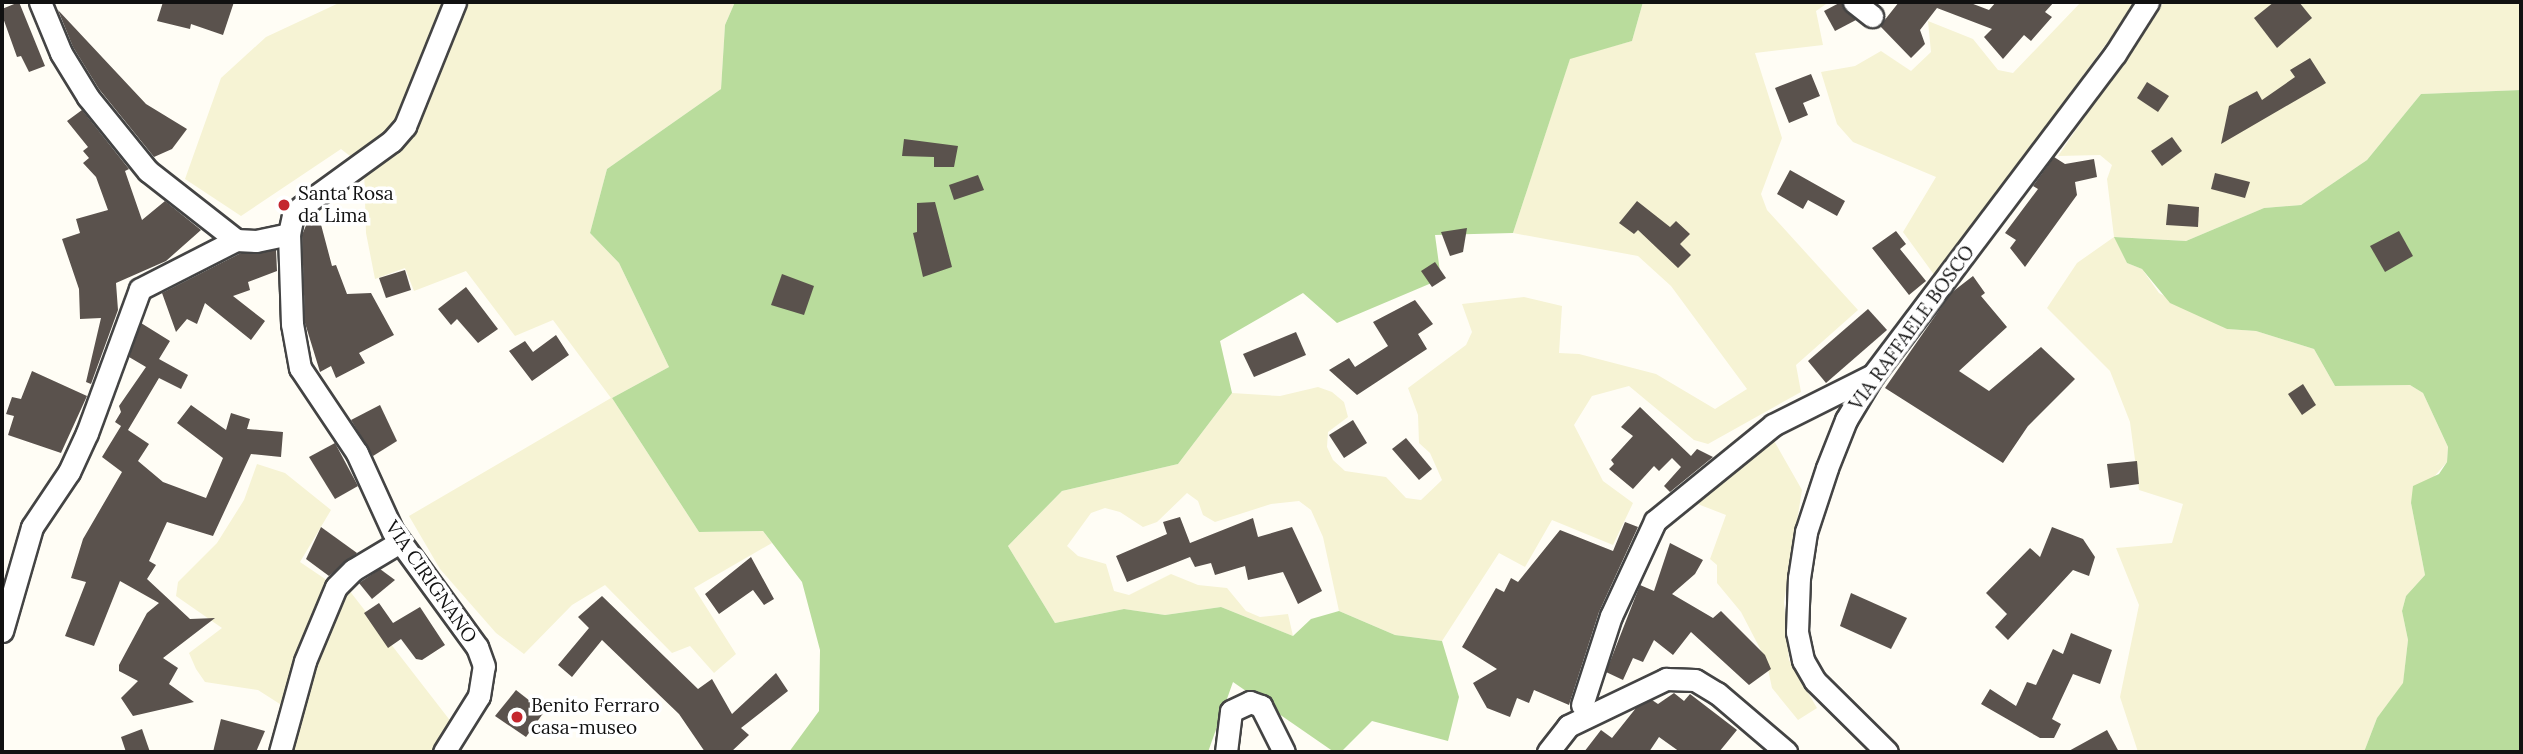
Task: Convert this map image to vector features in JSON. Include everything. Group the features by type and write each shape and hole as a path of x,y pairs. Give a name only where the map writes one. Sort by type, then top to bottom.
{"street":[{"path":"40,2 68,64 148,171 236,240"},
{"path":"2,631 32,527 69,472 87,433 139,289 236,240 256,241 291,224 393,141 405,126 455,2"},
{"path":"1854,2 1872,16"},
{"name":"VIA RAFFAELE BOSCO","path":"1887,752 1815,681 1802,660 1797,632 1806,532 1846,420 1873,375 2115,54 2148,2"},
{"name":"VIA CIRIGNANO","path":"291,224 292,324 300,368 357,453 400,542 477,647 484,666 479,696 444,752"},
{"path":"1583,705 1611,615 1655,521 1710,473 1773,425 1873,375"},
{"path":"280,752 305,661 336,587 353,570 400,542"},
{"path":"1548,752 1568,726 1666,679 1695,680 1717,693 1786,752"},
{"path":"1226,752 1231,711 1250,702 1261,706 1284,752"}],"shaded area":[{"path":"341,2 735,2 725,25 721,89 607,169 590,233 619,263 669,367 612,398 699,532 763,531 772,543 694,588 736,654 714,673 690,646 672,653 605,585 572,605 524,654 496,633 440,569 409,516 611,398 553,320 515,336 466,271 414,291 405,268 375,279 366,233 364,167 341,149 241,216 185,179 221,78 266,37"},
{"path":"1643,2 1829,2 1816,11 1823,45 1755,53 1782,138 1761,194 1767,210 1858,310 1796,365 1801,392 1708,444 1694,440 1629,386 1592,396 1574,425 1603,481 1633,503 1613,545 1552,520 1525,567 1499,553 1442,641 1395,635 1339,611 1323,537 1311,510 1299,501 1271,504 1215,522 1203,515 1198,501 1187,493 1157,522 1143,527 1120,512 1105,508 1091,513 1067,546 1078,556 1106,564 1114,591 1129,595 1171,574 1198,585 1227,588 1246,611 1260,617 1288,614 1293,636 1221,607 1165,615 1124,609 1055,623 1008,546 1062,491 1178,464 1232,393 1280,396 1318,387 1332,392 1344,402 1348,417 1328,432 1327,447 1333,460 1345,471 1386,477 1406,498 1421,500 1442,480 1430,453 1419,443 1418,415 1408,388 1466,345 1472,332 1462,304 1524,297 1562,306 1559,353 1579,354 1656,374 1715,409 1747,389 1671,286 1638,256 1513,233 1570,58 1632,41"},
{"path":"2081,2 2137,2 1935,276 1903,232 1936,177 1853,142 1837,124 1821,72 1855,66 1881,51 1911,71 1931,52 1928,21 1973,39 1998,70 2013,73"},
{"path":"2164,2 2521,2 2521,90 2421,94 2367,160 2301,205 2264,208 2186,241 2115,237 2127,263 2142,269 2159,293 2227,329 2256,331 2314,349 2335,386 2410,385 2423,393 2448,447 2447,462 2411,503 2425,575 2406,596 2402,611 2408,640 2403,684 2377,718 2364,752 2138,752 2120,697 2139,605 2116,548 2172,543 2183,504 2139,490 2130,422 2110,371 2047,308 2077,263 2114,237 2107,179 2112,165 2100,155 2058,156"},
{"path":"1773,439 1802,490 1784,602 1789,660 1817,708 1798,720 1772,688 1766,660 1741,612 1717,583 1717,565 1710,559 1726,515 1690,501"},
{"path":"257,464 285,473 331,510 300,562 334,585 342,581 452,723 436,752 277,752 283,706 258,690 205,682 196,669 189,653 222,628 176,596 178,582 217,543 244,500"}],"green space":[{"path":"735,2 1643,2 1632,41 1570,59 1513,233 1435,235 1441,279 1337,323 1303,293 1220,341 1232,393 1178,464 1062,491 1008,546 1055,623 1124,609 1165,615 1221,607 1293,636 1311,619 1339,611 1395,635 1442,641 1459,697 1448,741 1372,721 1341,752 1334,752 1233,682 1208,752 789,752 819,711 820,650 802,582 763,531 699,532 612,398 669,367 619,263 590,233 607,169 721,89 725,25"},
{"path":"2521,90 2521,752 2364,752 2377,718 2403,683 2408,640 2402,611 2406,596 2425,575 2411,503 2413,486 2439,474 2447,462 2448,447 2423,393 2410,385 2335,386 2314,349 2256,331 2227,329 2170,303 2142,269 2127,263 2114,237 2186,241 2264,208 2301,205 2367,160 2421,94"}],"building":[{"path":"19,2 45,66 29,72 21,56 17,57 2,15 2,9"},
{"path":"163,2 234,2 223,35 191,24 190,29 157,21"},
{"path":"1841,2 1856,20 1835,31 1824,11"},
{"path":"1899,2 1968,2 1989,10 1996,2 2054,2 2045,12 2052,17 2031,41 2024,35 2003,59 1984,37 1992,29 1937,8 1920,30 1925,44 1911,58 1880,26"},
{"path":"2274,2 2299,2 2312,18 2277,48 2254,18"},
{"path":"58,10 146,104 187,129 172,149 154,157 99,89 73,47"},
{"path":"2310,58 2326,83 2221,144 2229,106 2257,91 2262,100 2295,77 2290,70"},
{"path":"1811,74 1820,96 1803,103 1808,115 1789,123 1775,88"},
{"path":"2147,82 2169,96 2158,112 2137,98"},
{"path":"82,110 129,169 125,171 142,220 165,201 201,230 166,261 116,283 118,310 91,384 86,382 101,318 80,319 79,289 62,239 80,233 76,219 108,210 96,177 83,163 89,158 83,151 88,147 67,121"},
{"path":"2172,137 2182,151 2162,166 2151,151"},
{"path":"904,139 958,146 954,167 934,167 934,157 902,156"},
{"path":"2054,157 2065,164 2094,159 2097,177 2075,182 2077,195 2025,267 2010,248 2016,240 2005,233 2038,189 2033,186"},
{"path":"1790,170 1845,201 1837,216 1808,200 1803,209 1777,194"},
{"path":"2215,173 2250,182 2245,198 2211,189"},
{"path":"978,175 984,190 954,200 949,185"},
{"path":"1637,201 1670,227 1676,221 1690,234 1680,244 1691,255 1678,268 1638,230 1634,234 1619,223"},
{"path":"935,202 952,267 923,277 913,233 917,232 917,203"},
{"path":"2168,204 2199,207 2198,227 2166,225"},
{"path":"310,216 319,217 332,266 336,265 347,294 371,293 394,335 359,353 365,363 336,378 331,366 320,372 305,323 302,235"},
{"path":"1467,228 1463,252 1450,256 1441,232"},
{"path":"1896,231 1906,244 1900,249 1926,281 1909,295 1872,248"},
{"path":"2399,231 2413,256 2385,272 2370,246"},
{"path":"276,250 277,271 248,282 250,290 233,296 265,321 251,340 205,303 197,324 187,319 176,332 162,293 241,253"},
{"path":"1435,262 1446,278 1432,287 1421,271"},
{"path":"405,270 411,290 386,298 379,278"},
{"path":"782,274 814,286 804,315 771,305"},
{"path":"1973,276 1985,293 1981,296 2007,327 1959,371 1989,391 2041,347 2075,379 2028,426 2003,463 1885,388 1951,293"},
{"path":"466,287 498,329 478,343 457,319 451,325 438,309"},
{"path":"1415,300 1433,324 1418,334 1427,349 1357,395 1329,370 1349,358 1355,367 1388,346 1373,322"},
{"path":"1868,309 1887,330 1826,383 1808,361"},
{"path":"141,323 170,341 159,359 188,375 181,389 159,378 128,430 149,444 138,461 163,482 206,498 223,458 177,423 191,405 226,430 231,413 250,419 247,429 283,432 281,457 251,454 213,536 167,522 149,561 156,565 147,579 190,619 215,618 163,658 178,668 169,684 194,702 133,716 121,698 138,681 119,671 119,665 147,613 159,603 120,581 94,646 65,636 86,582 71,578 83,539 122,472 102,457 121,426 115,422 121,412 119,406 146,367 129,357"},
{"path":"1296,332 1306,355 1254,377 1243,354"},
{"path":"556,335 569,355 532,381 509,351 525,341 533,352"},
{"path":"32,371 87,396 61,453 8,435 14,416 6,414 12,397 21,399"},
{"path":"2303,384 2316,405 2302,415 2288,394"},
{"path":"380,405 397,441 373,456 351,420"},
{"path":"1640,407 1691,456 1697,449 1713,457 1670,492 1664,486 1681,467 1672,458 1659,471 1654,466 1633,489 1609,469 1614,464 1611,460 1633,436 1621,427"},
{"path":"1353,420 1367,443 1344,458 1329,435"},
{"path":"1406,438 1432,469 1419,480 1392,449"},
{"path":"335,443 358,486 335,499 309,457"},
{"path":"2137,461 2139,484 2110,488 2107,464"},
{"path":"1180,517 1190,543 1253,518 1258,537 1292,527 1322,591 1298,604 1283,572 1248,580 1245,566 1215,575 1211,563 1195,567 1190,557 1127,582 1116,556 1167,534 1163,522"},
{"path":"1625,522 1638,527 1599,612 1569,705 1534,690 1529,703 1517,698 1510,717 1487,708 1473,683 1497,669 1462,647 1496,588 1504,592 1511,578 1518,582 1560,530 1613,551"},
{"path":"321,527 357,553 329,576 306,559"},
{"path":"2052,527 2083,539 2095,557 2089,576 2073,570 2008,640 1995,627 2007,614 1986,593 2030,548 2040,557"},
{"path":"1670,543 1703,560 1695,574 1672,594 1713,618 1721,611 1765,655 1771,669 1749,685 1691,632 1673,655 1654,640 1643,662 1633,658 1623,680 1606,672 1640,585 1654,591"},
{"path":"751,557 774,599 764,605 753,590 719,614 705,594"},
{"path":"380,569 395,580 372,599 359,583"},
{"path":"1851,593 1907,618 1891,649 1840,626"},
{"path":"602,596 698,689 712,679 732,714 776,673 788,691 741,728 749,735 731,752 705,752 679,714 602,640 572,677 558,665 589,628 578,617"},
{"path":"379,603 393,623 420,607 445,645 422,660 416,659 401,639 388,648 364,613"},
{"path":"2071,633 2112,650 2100,684 2073,674 2052,719 2061,724 2054,738 2040,738 1981,704 1990,689 2016,706 2027,682 2036,685 2053,649 2063,654"},
{"name":"Benito Ferraro casa-museo","path":"516,690 544,712 526,737 495,716"},
{"path":"1674,693 1684,701 1690,694 1737,730 1719,752 1680,752 1659,737 1649,752 1584,752 1601,730 1612,738 1636,708 1652,700 1658,704"},
{"path":"221,719 265,731 256,752 213,752"},
{"path":"142,729 150,752 126,752 121,737"},
{"path":"2107,730 2119,752 2067,752"}],"place":[{"name":"Santa Rosa da Lima","path":"284,205"},
{"name":"Benito Ferraro casa-museo","path":"517,717"}]}
